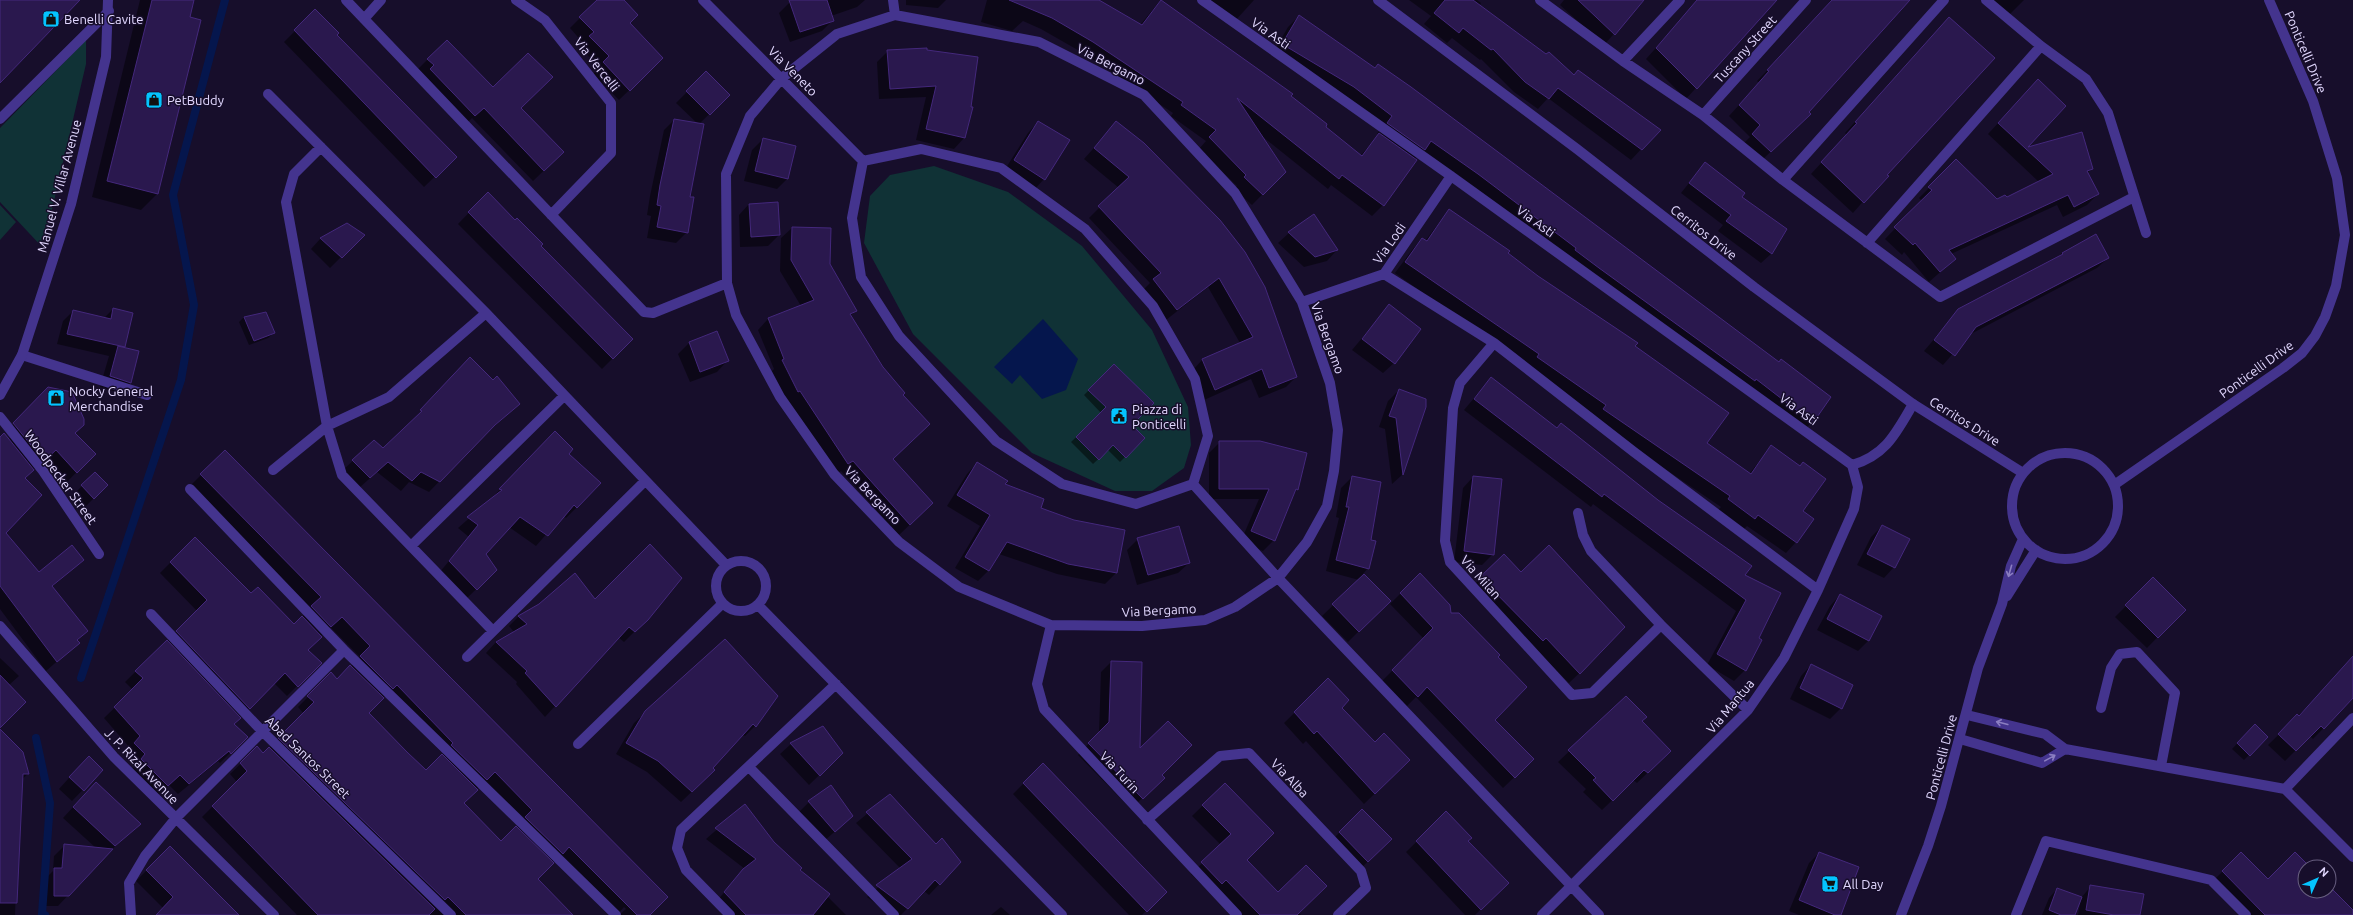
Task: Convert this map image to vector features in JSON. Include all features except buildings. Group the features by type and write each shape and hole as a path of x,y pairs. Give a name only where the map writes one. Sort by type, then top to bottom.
{"street":[{"name":"Manuel V. Villar Avenue","path":"0,395 22,355 71,204 106,57 109,11 108,0"},
{"path":"346,0 644,312 653,313 727,283"},
{"path":"364,20 381,0"},
{"name":"Via Vercelli","path":"516,0 545,20 611,103 611,153 551,215"},
{"name":"Via Veneto","path":"703,0 863,161"},
{"path":"894,0 894,15"},
{"name":"Via Asti","path":"1202,0 1852,465"},
{"name":"Cerritos Drive","path":"1378,0 1577,149 1754,287 1913,404 2023,473"},
{"path":"1540,0 1624,61 1703,115 1783,180 1940,297 2134,198"},
{"path":"1624,61 1680,0"},
{"name":"Tuscany Street","path":"1703,115 1806,0"},
{"path":"1783,180 1944,0"},
{"path":"1986,0 2041,46 2086,79 2108,113 2146,233"},
{"name":"Ponticelli Drive","path":"2114,485 2283,368 2302,352 2316,336 2336,286 2345,235 2337,178 2313,101 2269,0"},
{"path":"0,119 109,11"},
{"name":"Via Bergamo","path":"894,15 1039,42 1144,95 1235,193 1302,302 1330,383 1338,430 1327,506 1307,542 1278,578 1235,607 1205,620 1142,626 1052,625 958,587 899,542 834,474 780,397 736,315 727,283 726,174 750,116 782,78 837,34 894,15"},
{"path":"1867,243 2041,46"},
{"path":"268,94 486,313 726,565"},
{"path":"321,147 294,174 286,202 326,426 342,475 493,631"},
{"path":"921,149 1001,168 1085,229 1152,306 1195,379 1208,436 1193,484 1136,504 1062,484 996,441 899,336 862,277 852,218 863,161 921,149"},
{"name":"Via Lodi","path":"1302,302 1384,274 1450,176"},
{"path":"1384,274 1494,343 1634,452 1818,590"},
{"path":"273,470 326,426 389,397 486,313"},
{"name":"Via Milan","path":"1494,343 1460,383 1453,408 1445,541 1450,562 1572,695 1592,693 1661,625"},
{"path":"22,355 147,395"},
{"path":"411,546 564,396"},
{"path":"1852,465 1868,460 1884,449 1913,404"},
{"name":"Woodpecker Street","path":"0,417 43,471 99,554"},
{"path":"2061,453 2078,454 2099,466 2114,485 2119,501 2118,518 2111,534 2100,547 2085,556 2068,560 2052,558 2036,550 2024,539 2016,525 2012,508 2014,492 2023,473 2046,457 2061,453"},
{"name":"Via Mantua","path":"1542,915 1748,710 1784,658 1818,590 1854,509 1858,487 1852,465"},
{"path":"466,657 645,481"},
{"path":"1193,484 1278,578 1599,915"},
{"path":"190,489 344,650 616,915"},
{"path":"1578,513 1583,535 1591,550 1661,625 1748,710"},
{"name":"Ponticelli Drive","path":"1901,915 1928,846 1960,739 1978,668 2002,604 2011,566 2024,539"},
{"name":"Ponticelli Drive","path":"2002,604 2036,550"},
{"path":"739,560 754,564 764,574 767,589 759,606 750,611 735,612 722,604 716,591 717,577 726,565 739,560"},
{"path":"578,744 722,604"},
{"path":"759,606 1062,915"},
{"name":"Abad Santos Street","path":"151,614 262,731 451,915"},
{"name":"Via Turin","path":"1052,625 1037,684 1044,710 1237,915"},
{"name":"J. P. Rizal Avenue","path":"0,626 114,757 274,915"},
{"path":"132,915 129,883 145,856 176,818 344,650"},
{"path":"2101,708 2111,668 2120,654 2137,652 2175,693 2161,766"},
{"path":"730,915 686,870 678,848 682,830 836,684"},
{"path":"1966,715 2045,734 2065,749 2285,789 2353,856"},
{"path":"2285,789 2353,718"},
{"path":"1960,739 2042,762 2065,749"},
{"name":"Via Alba","path":"1147,820 1220,756 1249,753 1361,871 1366,888 1338,915"},
{"path":"749,766 894,915"},
{"path":"2016,915 2046,841 2211,880 2246,915"}],"green space":[{"path":"86,40 86,64 43,248 0,202 0,128"},
{"path":"934,166 1008,192 1082,246 1152,330 1188,407 1191,445 1184,468 1152,491 1115,491 1032,453 913,334 864,243 870,196 890,175"},
{"path":"0,205 16,222 0,240"}],"shaded area":[{"path":"1043,319 1078,359 1066,390 1042,399 1020,375 1012,384 994,367"}],"waterway":[{"path":"81,678 181,380 194,305 173,195 225,0"},
{"path":"36,738 50,803 42,914 45,915"}],"place":[{"name":"Benelli Cavite","path":"51,19"},
{"name":"PetBuddy","path":"154,100"},
{"name":"Nocky General Merchandise","path":"56,398"},
{"name":"Piazza di Ponticelli","path":"1119,416"},
{"name":"All Day","path":"1830,884"}]}
